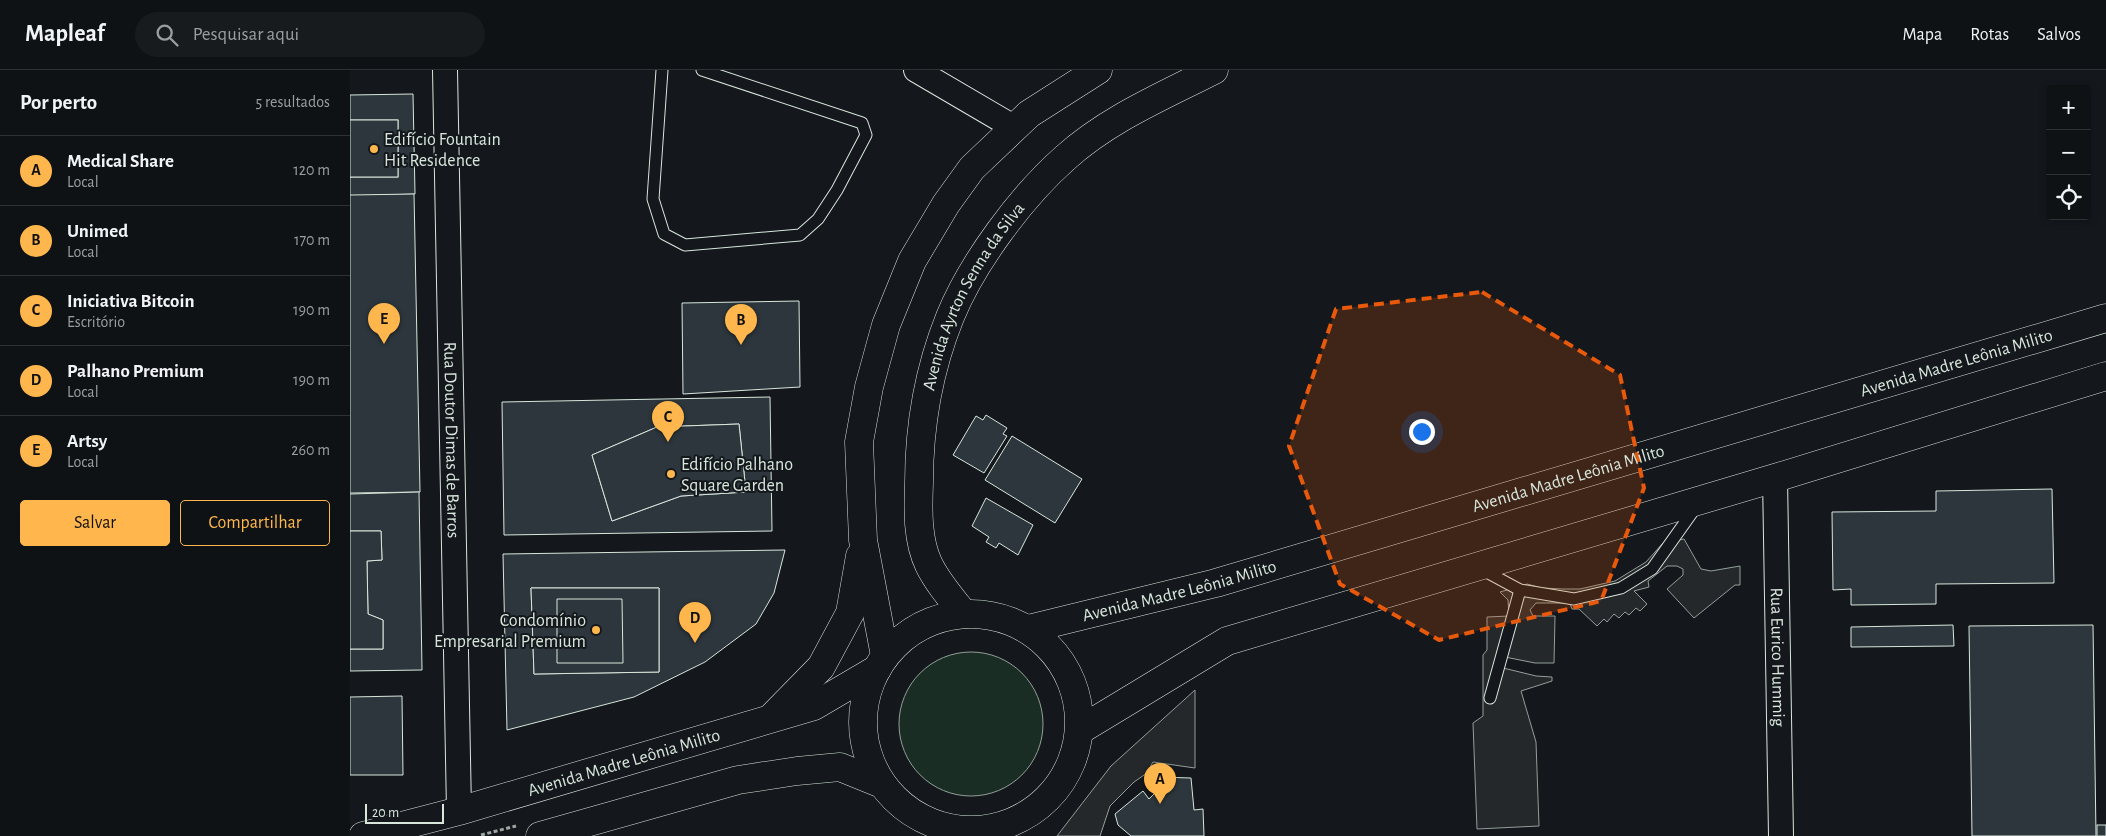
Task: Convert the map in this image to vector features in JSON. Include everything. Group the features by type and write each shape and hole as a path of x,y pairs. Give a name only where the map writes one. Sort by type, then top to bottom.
{"main road":[{"path":"881,662 863,540 860,442 869,387 886,325 912,261 946,204 972,168 1029,114 1098,70"},
{"name":"Avenida Ayrton Senna da Silva","path":"964,614 941,586 928,564 921,539 918,508 924,414 929,382 950,316 975,269 1004,226 1029,194 1065,157 1121,117 1214,70"},
{"name":"Avenida Madre Leônia Milito","path":"1028,629 1216,583 2106,318"},
{"path":"1080,730 1227,641 1700,501 2106,376"},
{"path":"773,717 821,668 850,612 863,540"},
{"path":"1018,836 1063,780 1074,756 1080,730 1078,702 1069,674 1053,650 1028,629 997,617 964,614 934,620 907,635 881,662 866,697 862,727 868,757 882,784 907,809 938,831 995,828 1022,817 1045,801"},
{"name":"Avenida Madre Leônia Milito","path":"363,836 458,811 814,706 881,662"},
{"path":"540,836 738,780 797,771 840,767 882,784"}],"street":[{"name":"Rua Doutor Dimas de Barros","path":"445,70 458,811"},
{"path":"916,70 1015,128"},
{"name":"Rua Eurico Hummig","path":"1775,478 1781,836"}],"lane":[{"path":"662,70 653,199 664,234 684,245 800,235 818,219 837,190 866,135 862,123 702,70"},
{"path":"1478,567 1520,590 1574,599 1621,588 1652,569 1700,501"},
{"path":"1490,698 1520,590"}],"highlighted area":[{"path":"1482,292 1620,375 1644,488 1601,601 1439,640 1340,584 1289,446 1336,309"}],"green space":[{"path":"971,652 998,658 1011,664 1022,673 1031,684 1037,697 1043,724 1037,751 1031,764 1022,775 1011,784 998,790 971,796 944,790 931,784 920,775 911,764 905,751 899,724 905,697 911,684 920,673 931,664 944,658"}],"shaded area":[{"path":"1684,539 1701,569 1711,571 1740,566 1740,585 1735,585 1694,618 1667,589 1683,575 1683,569 1677,566 1667,566 1648,581 1649,587 1634,591 1647,604 1640,611 1636,608 1629,615 1625,612 1619,618 1614,614 1607,622 1604,619 1597,626 1579,609 1572,609 1570,603 1536,603 1530,610 1533,616 1555,616 1554,663 1535,663 1505,657 1499,667 1536,676 1552,677 1552,681 1521,691 1536,742 1539,826 1477,829 1473,723 1483,716 1483,655 1487,650 1487,617 1509,616 1508,600 1500,592 1527,584 1542,588 1580,589 1615,581 1646,562 1663,543"},
{"path":"1195,690 1195,768 1153,762 1147,773 1134,782 1110,806 1100,836 1057,836 1111,766"}],"building":[{"path":"413,94 415,194 350,196 350,177 398,177 398,120 350,120 350,95"},
{"name":"Edifício Fountain Hit Residence","path":"350,120 398,120 398,177 350,177"},
{"path":"414,194 420,492 350,493 350,195"},
{"path":"799,301 800,387 683,394 682,303"},
{"path":"770,397 772,531 504,535 502,402","holes":["739,424 746,492 681,496 612,521 592,455 657,427"]},
{"path":"986,415 1007,428 1003,434 1007,436 984,473 953,455 976,416 983,420"},
{"name":"Edifício Palhano Square Garden","path":"739,424 746,492 681,496 612,521 592,455 657,427"},
{"path":"1012,436 1082,479 1055,523 985,480"},
{"path":"2052,489 2054,583 1936,584 1936,604 1851,605 1851,589 1833,590 1832,512 1936,511 1936,491"},
{"path":"419,492 422,670 350,671 350,649 383,649 383,620 368,614 367,561 382,560 381,531 350,531 350,494"},
{"path":"986,498 1033,525 1018,555 999,543 996,548 986,542 989,537 972,526"},
{"path":"350,531 381,531 382,560 367,561 368,614 383,620 383,649 350,649"},
{"path":"785,550 774,593 756,624 705,662 634,697 507,730 503,554","holes":["531,588 659,588 659,672 534,674"]},
{"name":"Condomínio Empresarial Premium","path":"531,588 659,588 659,672 534,674"},
{"path":"557,599 622,599 623,663 557,663"},
{"path":"1953,625 1954,646 1851,647 1851,627"},
{"path":"2093,625 2096,836 1972,836 1969,626"},
{"path":"402,696 403,775 350,775 350,697"},
{"path":"1159,777 1191,778 1194,810 1203,809 1204,836 1131,836 1118,825 1115,814 1143,791 1149,799 1159,789"},
{"path":"2097,825 2106,825 2106,836 2097,836"}],"place":[{"name":"Edifício Fountain Hit Residence","path":"374,149"},
{"name":"Artsy","path":"384,344"},
{"name":"Unimed","path":"741,345"},
{"name":"Iniciativa Bitcoin","path":"668,442"},
{"name":"Edifício Palhano Square Garden","path":"671,474"},
{"name":"Condomínio Empresarial Premium","path":"596,630"},
{"name":"Palhano Premium","path":"695,643"},
{"name":"Medical Share","path":"1160,804"}]}
